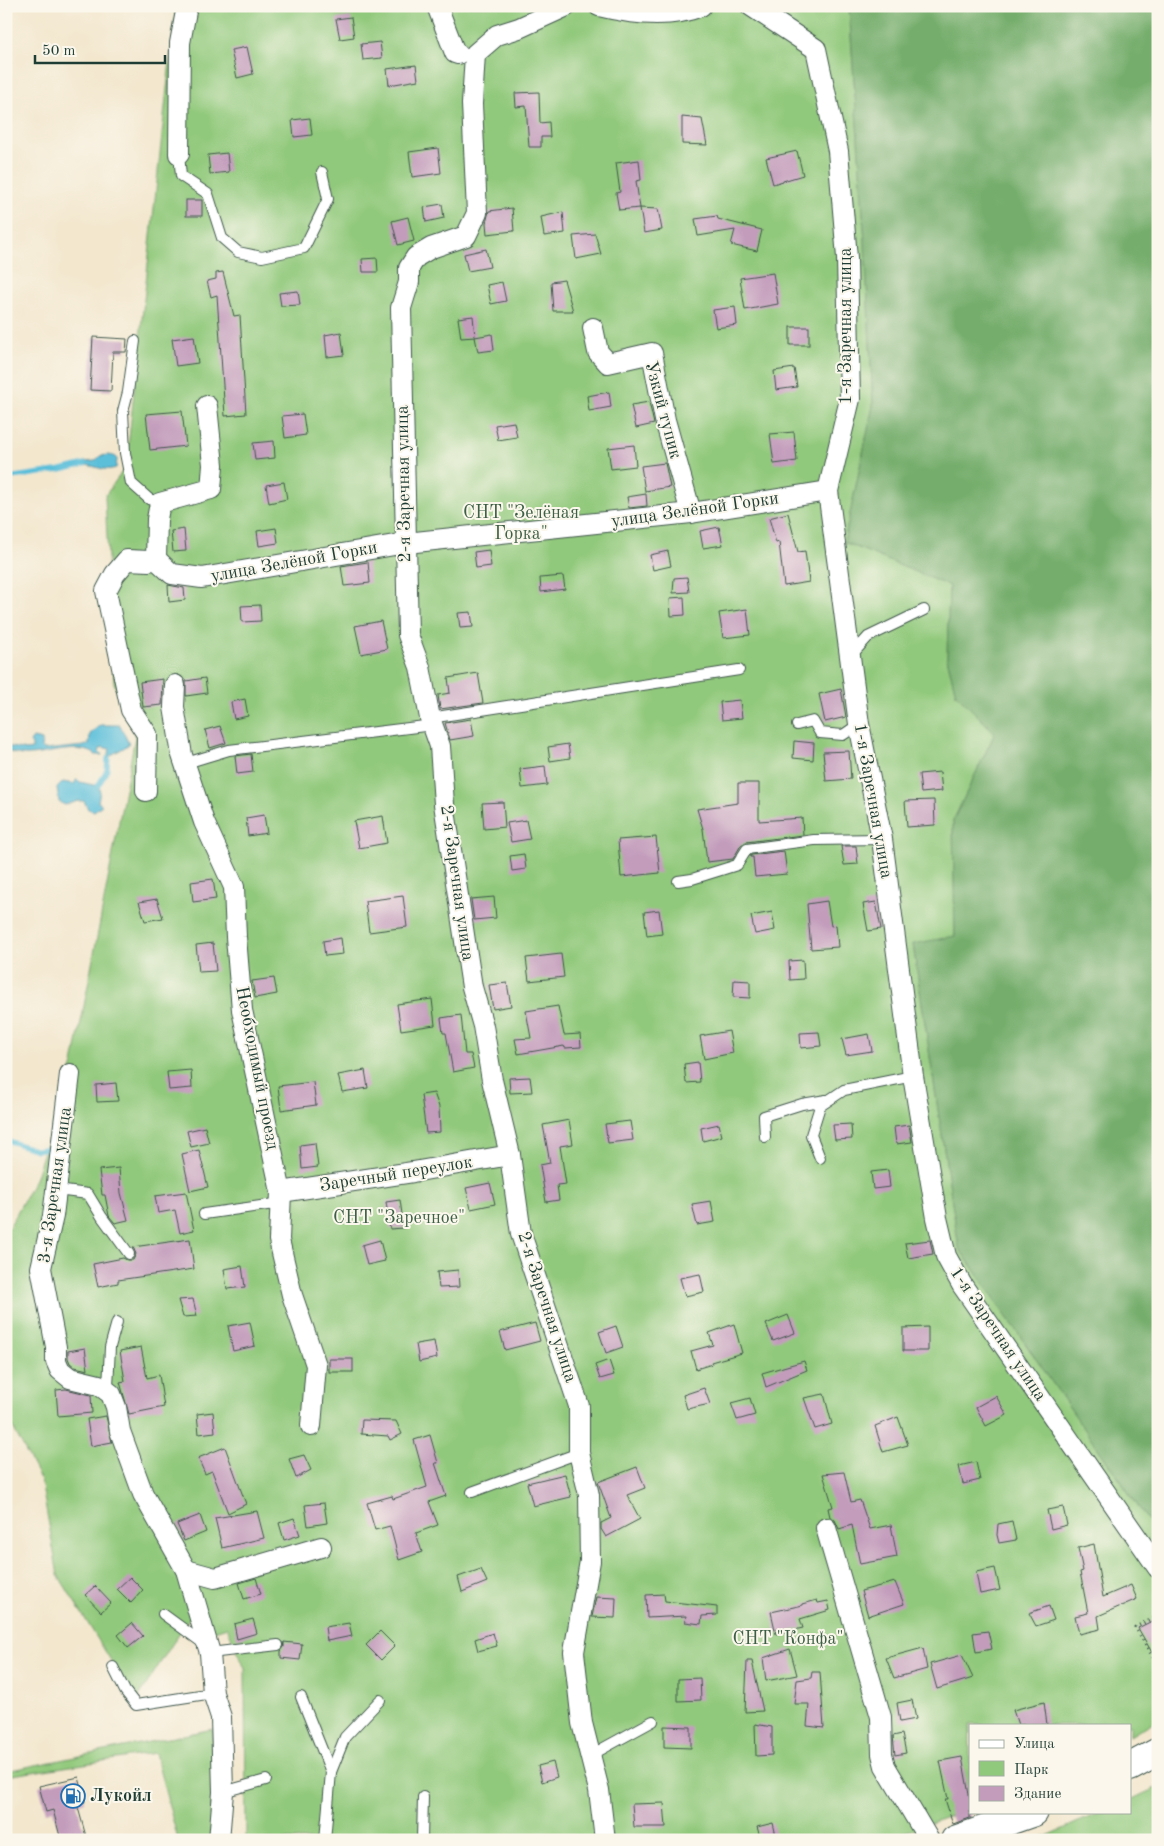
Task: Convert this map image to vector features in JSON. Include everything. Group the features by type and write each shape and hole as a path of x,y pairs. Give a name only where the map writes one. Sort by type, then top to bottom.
{"main road":[{"path":"1132,1767 1158,1752"},
{"path":"965,1838 1029,1814"}],"street":[{"path":"179,154 180,43 187,6"},
{"path":"437,6 455,53 466,54 496,35 519,28 567,6"},
{"path":"599,6 640,13 686,12 700,6"},
{"name":"1-я Заречная улица","path":"751,6 816,49 838,151 847,258 850,400 828,491 859,724 882,839 912,1076 937,1218 946,1256 962,1285 1158,1568"},
{"name":"2-я Заречная улица","path":"466,54 472,104 477,213 466,236 431,248 416,258 409,268 409,282 401,308 408,635 420,666 431,721 440,746 444,804 463,918 472,987 484,1026 492,1080 510,1155 522,1234 580,1406 579,1453 589,1495 590,1561 574,1652 582,1723 599,1790 605,1840"},
{"name":"Узкий тупик","path":"593,328 598,352 608,362 652,354 665,420 691,513"},
{"path":"146,791 147,734 131,710 106,591 115,574 127,560 149,561 156,559 157,519 160,503 211,489 213,465 207,406"},
{"name":"улица Зелёной Горки","path":"156,559 172,574 202,578 406,543 691,513 828,491"},
{"name":"Необходимый проезд","path":"175,685 174,707 182,755 204,822 234,887 242,1010 281,1198 279,1240 292,1295 316,1365 311,1426"},
{"name":"3-я Заречная улица","path":"70,1074 57,1190 41,1268 56,1348 56,1361 60,1370 70,1378 99,1385 111,1394"},
{"name":"Заречный переулок","path":"281,1198 510,1155"},
{"path":"111,1394 116,1407 120,1431 143,1494 186,1570 210,1653 213,1692 221,1717 223,1792 219,1840"},
{"path":"826,1528 881,1717 882,1754 885,1766 929,1840"},
{"path":"186,1570 215,1578 321,1547"}],"lane":[{"path":"179,154 181,176 208,194 222,238 238,252 262,257 304,248 328,199 322,172"},
{"path":"135,341 124,411 125,453 131,483 149,499 160,503"},
{"path":"850,657 868,637 924,610"},
{"path":"186,763 229,750 431,721 739,670"},
{"path":"797,725 813,721 820,733 843,735 859,724"},
{"path":"678,881 692,879 737,865 747,849 814,840 882,839"},
{"path":"820,1158 811,1135 820,1106 844,1090 912,1076"},
{"path":"765,1137 764,1116 802,1104 830,1100"},
{"path":"57,1190 88,1194 129,1254"},
{"path":"204,1214 281,1198"},
{"path":"111,1394 108,1387 110,1347 117,1322"},
{"path":"472,1492 579,1453"},
{"path":"163,1614 200,1641 210,1653 278,1645"},
{"path":"113,1667 124,1691 136,1705 213,1692"},
{"path":"301,1697 331,1772"},
{"path":"325,1840 331,1772 345,1737 380,1700"},
{"path":"591,1755 653,1721"},
{"path":"223,1792 266,1780"},
{"path":"422,1840 423,1797"}],"path":[{"path":"1158,1616 1135,1627 1158,1666"}],"green space":[{"path":"176,6 849,6 865,243 873,406 844,542 949,586 947,658 956,694 995,733 953,821 955,937 913,945 959,1248 1158,1535 1158,1719 1132,1735 1132,1724 969,1724 969,1809 883,1840 246,1840 245,1669 227,1627 202,1635 189,1618 136,1701 58,1575 41,1481 6,1414 6,1233 35,1179 73,1064 135,737 114,683 105,496 126,466"},
{"path":"849,6 1158,6 1158,1535 959,1248 913,944 955,936 953,821 995,733 956,694 947,658 949,586 844,542 873,406 865,243"},
{"path":"213,1729 211,1838 209,1840 178,1840 155,1753 6,1776 6,1771"},
{"path":"1158,1787 1158,1840 1038,1840 1096,1814 1132,1814 1132,1799"}],"water":[{"path":"100,456 114,456 117,459 116,468 104,469 85,465 85,462 95,461"},
{"path":"100,725 120,725 129,744 108,758 110,749 102,747 99,751 102,755 73,749 27,755 6,751 6,746 26,750 32,749 30,742 33,738 42,740 41,748 44,750 84,746 89,744 90,734"},
{"path":"77,779 80,782 98,786 100,791 98,802 102,805 94,811 88,809 84,801 65,805 59,802 57,788 63,782 74,784"}],"building":[{"path":"351,17 354,37 340,39 336,19"},
{"path":"380,42 382,58 363,60 361,44"},
{"path":"247,47 253,74 237,78 231,50"},
{"path":"416,65 418,80 389,85 387,69"},
{"path":"539,92 540,123 549,122 550,137 541,137 541,147 529,147 526,106 516,107 515,93"},
{"path":"682,117 702,119 707,145 682,144"},
{"path":"310,118 312,135 294,137 292,120"},
{"path":"438,148 441,173 412,177 409,152"},
{"path":"797,151 803,175 773,184 766,158"},
{"path":"227,153 229,172 210,174 208,155"},
{"path":"639,160 641,180 636,181 640,208 619,210 616,193 620,192 616,163"},
{"path":"186,200 202,200 202,216 186,216"},
{"path":"442,204 444,218 426,222 424,207"},
{"path":"512,208 514,231 487,234 486,223 489,211"},
{"path":"640,208 658,209 662,230 644,233"},
{"path":"563,212 565,233 544,236 541,217"},
{"path":"717,216 718,219 762,230 757,251 731,245 735,230 698,236 695,219"},
{"path":"408,217 414,241 398,245 392,221"},
{"path":"595,234 601,254 576,259 573,236"},
{"path":"486,249 490,267 468,271 464,254"},
{"path":"377,258 378,272 363,272 362,259"},
{"path":"223,272 234,316 240,315 246,414 225,416 217,295 211,297 207,281 216,279 216,273"},
{"path":"773,273 778,304 745,310 740,278"},
{"path":"564,280 573,311 553,311 551,282"},
{"path":"502,282 506,301 491,304 487,285"},
{"path":"298,291 300,305 281,306 279,293"},
{"path":"735,307 737,325 716,328 713,310"},
{"path":"473,316 475,337 461,338 458,318"},
{"path":"790,327 809,327 809,345 790,345"},
{"path":"341,332 344,355 327,357 325,335"},
{"path":"492,334 494,350 478,352 475,337"},
{"path":"194,336 198,363 176,366 172,339"},
{"path":"93,337 127,339 126,352 113,352 111,391 90,390"},
{"path":"794,368 797,387 776,390 774,371"},
{"path":"609,392 611,407 589,411 587,396"},
{"path":"649,402 654,424 636,428 631,405"},
{"path":"182,411 186,446 150,450 146,414"},
{"path":"303,414 306,435 285,438 282,416"},
{"path":"514,422 517,437 498,440 495,425"},
{"path":"794,432 797,461 774,464 770,434"},
{"path":"274,441 275,458 255,460 253,443"},
{"path":"634,445 636,466 611,469 608,448"},
{"path":"665,463 670,487 645,491 641,466"},
{"path":"284,482 287,499 269,503 266,485"},
{"path":"646,494 647,506 629,508 627,497"},
{"path":"788,513 798,552 805,551 809,582 784,586 779,542 776,543 769,518"},
{"path":"719,527 723,545 703,548 700,531"},
{"path":"276,528 278,543 259,546 257,531"},
{"path":"184,529 186,551 173,552 171,531"},
{"path":"489,550 491,566 476,568 474,552"},
{"path":"668,551 671,566 653,570 650,555"},
{"path":"368,562 370,583 344,586 341,566"},
{"path":"563,576 565,589 541,592 540,578"},
{"path":"687,577 689,592 673,593 674,578"},
{"path":"168,585 184,588 185,600 169,602"},
{"path":"684,597 685,615 671,616 670,598"},
{"path":"260,605 261,621 242,622 241,606"},
{"path":"747,609 750,635 723,638 719,613"},
{"path":"471,612 473,627 460,628 458,613"},
{"path":"381,621 387,649 361,654 355,626"},
{"path":"478,673 483,703 440,709 438,695 450,693 448,678"},
{"path":"205,678 207,693 186,696 186,681"},
{"path":"163,679 162,705 143,707 140,682"},
{"path":"841,689 846,717 825,722 819,694"},
{"path":"245,699 248,716 234,719 231,702"},
{"path":"740,700 742,718 722,720 720,702"},
{"path":"471,719 474,736 450,740 445,723"},
{"path":"220,726 226,743 210,748 205,730"},
{"path":"794,741 814,743 813,760 793,758"},
{"path":"568,744 570,758 550,761 548,747"},
{"path":"849,751 851,779 826,781 823,752"},
{"path":"251,754 253,772 237,774 235,756"},
{"path":"545,766 547,785 522,788 520,769"},
{"path":"940,772 942,791 921,793 919,774"},
{"path":"738,783 759,783 759,821 802,818 803,835 746,842 741,845 733,859 707,862 703,829 697,809 738,803"},
{"path":"934,800 935,825 907,827 905,801"},
{"path":"503,802 505,827 484,829 482,803"},
{"path":"264,815 267,833 248,836 246,818"},
{"path":"383,816 387,843 359,848 354,821"},
{"path":"526,820 530,839 511,842 507,823"},
{"path":"656,837 660,873 621,877 618,840"},
{"path":"841,846 856,846 858,864 844,865"},
{"path":"784,851 787,874 755,877 753,857 750,857 751,855"},
{"path":"524,854 526,869 512,871 510,856"},
{"path":"213,879 216,899 193,902 191,882"},
{"path":"403,896 407,927 369,932 365,901"},
{"path":"494,897 496,918 474,920 471,899"},
{"path":"157,899 163,918 145,921 139,902"},
{"path":"827,901 831,926 836,925 838,947 811,949 807,904"},
{"path":"876,902 881,929 868,931 863,904"},
{"path":"659,910 662,934 647,936 644,912"},
{"path":"772,912 775,930 755,934 751,916"},
{"path":"341,938 343,954 325,956 323,941"},
{"path":"213,943 216,971 199,972 196,945"},
{"path":"561,954 564,977 529,981 526,958"},
{"path":"803,960 804,979 790,980 789,961"},
{"path":"274,978 277,994 255,998 252,981"},
{"path":"734,980 750,981 750,998 733,997"},
{"path":"507,983 511,1006 493,1009 489,985"},
{"path":"432,999 435,1025 401,1030 397,1004"},
{"path":"558,1006 564,1035 580,1034 581,1047 565,1048 564,1046 518,1054 515,1039 531,1038 526,1011"},
{"path":"461,1015 465,1054 471,1054 474,1068 453,1072 446,1033 443,1033 441,1018"},
{"path":"729,1031 733,1053 704,1059 700,1036"},
{"path":"819,1032 821,1046 801,1048 800,1033"},
{"path":"869,1034 872,1051 846,1055 842,1039"},
{"path":"698,1062 700,1082 686,1083 684,1064"},
{"path":"191,1070 192,1088 169,1090 167,1072"},
{"path":"365,1070 368,1088 342,1092 338,1075"},
{"path":"530,1077 532,1092 510,1093 509,1078"},
{"path":"313,1082 316,1105 281,1110 278,1086"},
{"path":"116,1083 118,1101 97,1102 96,1085"},
{"path":"434,1093 439,1107 440,1132 426,1133 421,1095"},
{"path":"569,1120 573,1144 560,1146 566,1184 557,1185 559,1200 546,1202 540,1165 550,1163 543,1125"},
{"path":"630,1121 633,1140 608,1143 605,1124"},
{"path":"719,1124 722,1136 703,1141 701,1128"},
{"path":"851,1124 852,1139 835,1140 833,1125"},
{"path":"909,1125 912,1142 896,1144 894,1127"},
{"path":"205,1127 209,1143 191,1147 187,1131"},
{"path":"315,1143 318,1167 302,1169 300,1145"},
{"path":"199,1150 208,1187 190,1191 182,1154"},
{"path":"119,1168 121,1193 128,1220 115,1223 109,1216 105,1195 102,1195 99,1170"},
{"path":"888,1170 890,1187 873,1189 871,1172"},
{"path":"490,1183 495,1204 471,1209 466,1188"},
{"path":"186,1192 194,1230 180,1233 175,1210 158,1213 155,1196"},
{"path":"400,1200 404,1228 390,1229 386,1202"},
{"path":"711,1201 715,1222 697,1225 692,1204"},
{"path":"190,1239 194,1269 118,1280 118,1283 98,1287 93,1264 123,1258 133,1260 136,1254 133,1247"},
{"path":"380,1240 385,1261 367,1265 362,1245"},
{"path":"930,1240 933,1254 908,1258 905,1243"},
{"path":"242,1266 245,1287 227,1289 224,1269"},
{"path":"458,1270 459,1287 439,1288 437,1272"},
{"path":"700,1274 704,1292 685,1296 680,1278"},
{"path":"193,1299 197,1316 183,1317 178,1300"},
{"path":"788,1315 795,1333 773,1341 766,1324"},
{"path":"250,1322 255,1346 233,1351 228,1326"},
{"path":"535,1323 540,1341 505,1350 500,1332"},
{"path":"734,1324 742,1353 711,1362 712,1364 696,1369 691,1351 713,1345 709,1333"},
{"path":"616,1326 623,1347 606,1353 599,1332"},
{"path":"928,1327 928,1351 903,1351 903,1328"},
{"path":"434,1341 437,1358 419,1362 416,1344"},
{"path":"141,1347 147,1378 159,1375 164,1407 129,1414 120,1382 125,1381 120,1351"},
{"path":"85,1348 88,1370 75,1367 68,1358 68,1351"},
{"path":"329,1359 353,1359 353,1372 329,1372"},
{"path":"609,1360 614,1375 600,1379 595,1365"},
{"path":"804,1361 807,1370 766,1387 762,1373"},
{"path":"704,1388 710,1404 687,1409 683,1395"},
{"path":"66,1389 91,1395 92,1413 58,1416 56,1390"},
{"path":"824,1394 832,1424 815,1429 804,1398"},
{"path":"996,1396 1007,1415 986,1426 976,1407"},
{"path":"750,1398 755,1415 737,1420 731,1403"},
{"path":"213,1412 215,1432 199,1434 197,1414"},
{"path":"106,1416 112,1442 91,1446 87,1419"},
{"path":"898,1417 908,1445 883,1452 875,1426"},
{"path":"362,1420 396,1421 402,1434 390,1440 388,1436 361,1434"},
{"path":"430,1435 438,1463 435,1463 446,1496 429,1502 438,1525 416,1533 422,1552 399,1560 390,1526 375,1530 367,1503 392,1496 393,1499 427,1487 414,1440"},
{"path":"225,1447 246,1504 228,1513 212,1471 205,1474 198,1458"},
{"path":"304,1455 311,1470 296,1478 289,1459"},
{"path":"976,1462 980,1480 963,1484 959,1466"},
{"path":"637,1467 645,1488 627,1495 640,1519 606,1537 601,1529 601,1523 611,1518 598,1482"},
{"path":"844,1472 851,1502 860,1500 870,1529 891,1525 897,1557 860,1564 852,1525 839,1529 835,1520 830,1517 828,1508 833,1507 823,1474"},
{"path":"565,1474 571,1497 533,1506 527,1483"},
{"path":"324,1503 327,1523 308,1526 305,1505"},
{"path":"1063,1507 1067,1525 1051,1529 1047,1510"},
{"path":"257,1511 264,1538 222,1548 215,1518"},
{"path":"200,1515 206,1532 184,1541 177,1524"},
{"path":"294,1518 300,1535 284,1540 279,1523"},
{"path":"1012,1521 1016,1540 999,1543 997,1535 998,1524"},
{"path":"1094,1544 1103,1597 1131,1585 1137,1599 1098,1616 1100,1629 1079,1634 1075,1616 1088,1613 1080,1572 1083,1571 1078,1548"},
{"path":"995,1568 1000,1590 980,1594 976,1572"},
{"path":"481,1569 487,1582 462,1592 458,1577"},
{"path":"130,1577 143,1590 131,1603 117,1589"},
{"path":"256,1578 261,1594 244,1599 239,1583"},
{"path":"895,1582 904,1604 868,1616 861,1591"},
{"path":"95,1586 111,1603 101,1612 85,1595"},
{"path":"664,1594 665,1601 717,1607 717,1615 702,1616 701,1624 685,1622 686,1616 647,1618 646,1595"},
{"path":"596,1597 616,1598 615,1618 592,1617"},
{"path":"817,1600 818,1603 828,1601 830,1610 800,1619 803,1628 776,1634 771,1612"},
{"path":"1049,1606 1054,1620 1036,1626 1029,1613"},
{"path":"1158,1618 1158,1663 1138,1628"},
{"path":"253,1619 257,1633 237,1639 234,1624"},
{"path":"132,1623 143,1636 128,1648 118,1635"},
{"path":"349,1623 352,1636 327,1641 325,1627"},
{"path":"380,1631 395,1646 381,1660 366,1645"},
{"path":"988,1631 992,1649 976,1652 973,1633"},
{"path":"493,1633 497,1646 478,1651 475,1639"},
{"path":"284,1642 302,1644 300,1660 281,1658"},
{"path":"923,1648 927,1669 894,1678 886,1658"},
{"path":"790,1649 797,1675 766,1681 763,1658"},
{"path":"962,1655 973,1678 937,1689 930,1664"},
{"path":"747,1661 752,1661 763,1711 745,1712"},
{"path":"812,1672 820,1672 824,1728 807,1726 809,1704 794,1704 797,1680 811,1678"},
{"path":"700,1678 701,1700 678,1701 678,1679"},
{"path":"912,1700 916,1719 900,1722 897,1703"},
{"path":"1044,1702 1047,1724 1018,1724 1013,1710"},
{"path":"755,1724 772,1727 772,1755 756,1756"},
{"path":"664,1726 691,1727 691,1748 664,1747"},
{"path":"902,1734 906,1753 895,1755 893,1736"},
{"path":"962,1757 969,1795 970,1818 953,1824 945,1799 948,1799 940,1761"},
{"path":"553,1762 557,1777 542,1782 538,1766"},
{"path":"79,1777 85,1802 77,1804 87,1840 61,1840 53,1810 46,1812 39,1786"},
{"path":"664,1803 666,1827 634,1827 632,1804"},
{"path":"773,1823 777,1840 761,1840 757,1827"}],"waterway":[{"path":"6,478 61,470 85,464"},
{"path":"98,786 107,770 108,758"},
{"path":"6,1140 36,1150 57,1147"}],"place":[{"name":"Лукойл","path":"73,1796"}],"park label":[{"name":"СНТ \"Зелёная Горка\"","path":"521,523"},
{"name":"СНТ \"Заречное\"","path":"399,1218"},
{"name":"СНТ \"Конфа\"","path":"788,1639"}]}
